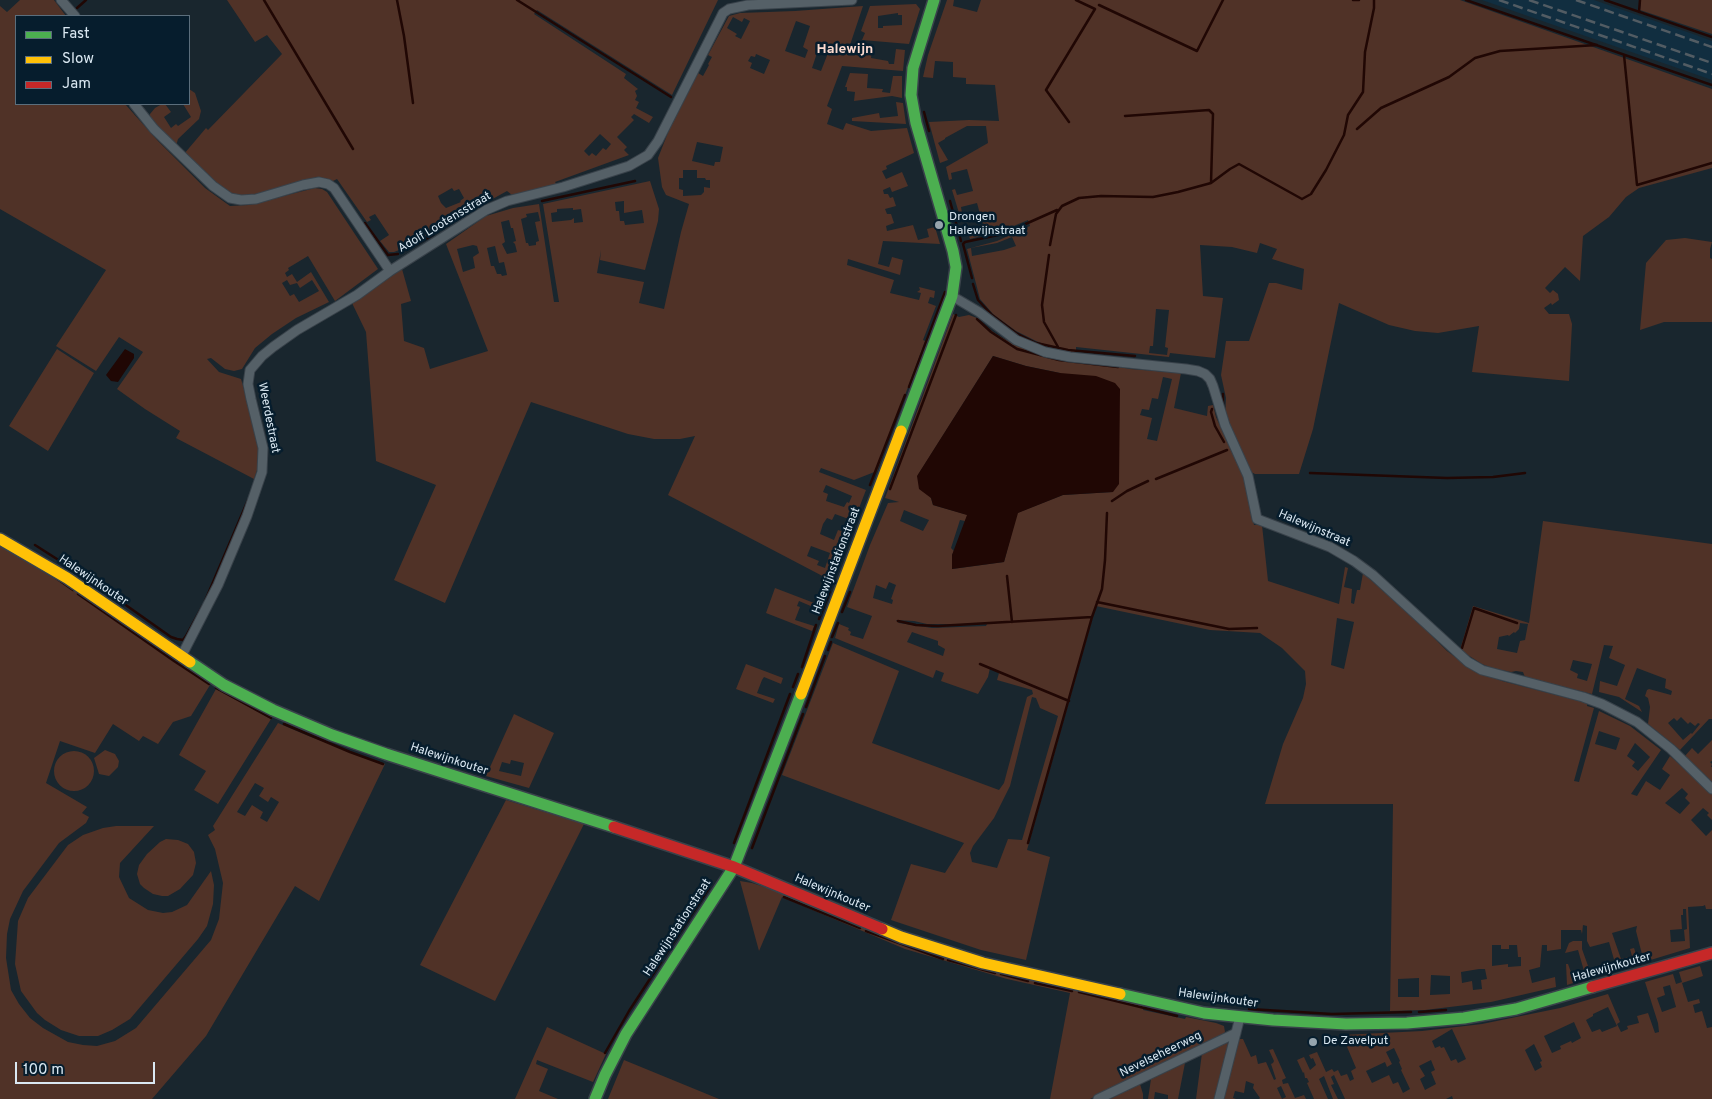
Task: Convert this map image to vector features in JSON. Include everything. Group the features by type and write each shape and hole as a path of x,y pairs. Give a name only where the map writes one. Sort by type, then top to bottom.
{"street":[{"path":"61,0 74,15"},
{"name":"Adolf Lootensstraat","path":"390,271 486,210 508,201 563,187 629,166 648,155 658,141 723,13 729,9 748,5 852,0"},
{"name":"Halewijnstationstraat","path":"596,1099 605,1075 626,1034 734,867 952,296 956,267 953,251 916,123 911,95 913,68 930,1"},
{"path":"135,105 154,129 213,186 230,198 241,200 256,199 319,182 328,184 334,188 390,271"},
{"name":"Weerdestraat","path":"181,657 218,585 247,516 262,472 263,448 248,384 250,370 262,356 297,330 357,295 390,271"},
{"name":"Halewijnstraat","path":"952,296 1016,340 1045,352 1070,357 1186,368 1205,374 1213,386 1225,425 1248,476 1258,519 1330,547 1354,561 1373,575 1468,662 1482,670 1583,697 1602,704 1637,722 1672,749 1712,789"},
{"name":"Halewijnkouter","path":"0,539 67,578 224,685 273,710 332,735 437,771 682,848 734,867 894,934 954,955 1204,1013 1346,1024 1406,1023 1464,1018 1516,1009 1712,953"},
{"path":"1219,1099 1240,1017"},
{"name":"Nevelseheerweg","path":"1098,1099 1236,1033"}],"shaded area":[{"path":"20,0 54,0 65,15 15,15 15,105 126,105 158,141 205,188 230,206 248,205 315,188 322,189 327,192 378,269 335,301 308,256 288,268 289,270 285,273 287,277 292,274 297,282 311,272 329,302 296,318 272,334 255,348 242,369 234,371 225,369 211,358 207,359 219,372 241,379 257,434 260,453 254,479 176,438 180,431 117,389 143,352 119,337 96,371 56,346 106,270 0,209 0,6 7,12","holes":["287,280 290,285 297,283 300,288 312,280 319,291 299,302 294,294 290,296 282,283"]},
{"path":"227,0 718,0 672,95 537,10 534,14 626,74 624,78 638,89 635,91 637,96 635,100 639,102 636,108 653,117 649,123 634,114 631,117 634,120 617,137 627,147 624,150 629,155 555,182 557,185 512,195 507,191 394,252 389,252 380,241 389,235 375,214 369,217 371,220 367,222 337,179 333,181 315,179 243,197 223,190 184,154 206,128 208,130 282,54 267,35 255,42","holes":["600,134 611,144 606,150 603,148 596,156 592,153 589,156 584,151","452,188 454,191 459,189 464,198 461,202 446,208 438,196"]},
{"path":"947,0 954,0 953,6 977,12 981,0 1460,0 1712,89 1712,168 1639,188 1626,197 1609,217 1583,236 1580,281 1565,267 1545,288 1550,293 1553,290 1558,294 1559,300 1544,308 1549,314 1569,314 1572,324 1569,381 1472,372 1479,326 1438,333 1415,331 1389,325 1339,303 1313,429 1299,474 1255,474 1249,471 1225,419 1226,398 1221,375 1226,341 1249,341 1269,283 1302,290 1304,269 1272,259 1277,249 1260,243 1257,253 1232,247 1200,245 1203,296 1223,298 1215,358 1170,353 1169,357 1076,347 1076,356 1036,341 1016,331 993,314 980,299 967,249 997,241 1030,226 1028,220 1004,230 970,239 967,230 983,225 977,203 961,207 962,213 959,213 952,190 955,189 957,195 973,191 967,169 951,173 952,179 949,180 946,167 988,143 986,126 967,126 938,143 948,160 940,163 929,122 999,121 995,85 966,84 966,78 953,77 953,62 935,61 933,78 923,77 928,55","holes":["1012,237 1016,246 972,256 971,248 997,243","1156,309 1169,310 1165,347 1168,348 1167,355 1149,353 1150,346 1153,346"]},
{"path":"1482,0 1594,0 1696,35 1712,41 1712,80"},
{"path":"1641,0 1712,0 1712,34 1640,10"},
{"path":"916,4 920,9 909,44 862,40 865,33 861,31 870,6","holes":["898,13 898,15 902,15 902,25 878,28 878,16"]},
{"path":"863,6 849,48 872,51 871,58 888,61 889,64 894,64 896,49 905,50 903,71 842,66 827,106 832,109 827,124 843,130 846,123 871,131 907,128 914,153 886,166 887,169 882,171 886,179 902,172 908,186 892,192 890,187 883,190 884,194 888,194 890,198 893,197 896,206 885,209 887,214 891,214 894,223 886,226 887,231 913,225 918,240 929,237 927,229 935,227 940,244 883,241 878,264 889,267 892,257 903,260 900,275 848,259 847,265 894,280 890,293 919,300 921,293 917,292 920,290 919,287 935,291 934,298 930,297 928,303 936,306 877,471 854,480 821,468 819,472 866,490 854,521 835,514 832,520 827,518 823,524 820,534 834,540 838,530 850,534 832,581 668,495 695,436 680,439 654,439 628,434 531,402 445,603 394,580 436,485 376,461 366,332 352,303 402,269 411,301 401,304 404,341 424,348 430,369 488,351 446,244 486,216 513,208 539,204 554,302 559,302 543,204 650,181 659,209 658,221 645,270 600,260 601,250 597,273 644,282 639,303 664,309 689,204 666,195 662,187 658,158 669,130 698,73 703,76 709,65 712,57 708,55 729,16 740,13","holes":["733,17 742,22 744,18 750,21 741,39 735,36 737,34 727,28","796,21 810,26 803,47 808,50 805,58 785,51","820,44 830,48 821,71 812,68","756,54 770,60 764,74 750,68 752,63 748,61 751,56 755,57","697,142 723,147 720,162 715,162 714,166 692,161","683,170 697,170 697,178 710,180 710,188 704,187 704,192 701,195 683,196 683,190 679,189 679,178 683,178","624,201 624,213 642,210 644,223 625,225 624,221 620,221 619,211 616,211 615,202","557,209 581,209 583,222 574,223 574,218 552,222 551,213 557,212","538,212 540,221 535,222 539,241 536,242 536,245 529,246 526,243 521,219 527,217 526,214","509,220 511,228 513,228 516,241 513,242 517,252 507,254 502,244 505,242 501,222","473,245 477,246 479,253 473,257 475,268 463,272 457,249","495,246 499,263 504,262 507,275 497,274 494,266 491,266 487,248","826,485 852,496 849,503 847,502 844,507 826,501 828,494 823,492","811,546 830,553 825,568 817,565 819,561 807,556"]},
{"path":"850,73 868,74 867,88 883,89 882,92 890,93 893,76 902,76 902,98 892,96 854,101 855,92 847,91 847,87 845,87"},
{"path":"190,90 195,93 201,111 199,119 178,139 176,146 150,117 150,114 160,105 166,105 171,112 164,117 171,128 176,124 178,126 191,117 184,105 190,105"},
{"path":"896,102 903,103 906,124 852,121 852,118 879,113 880,118 898,116"},
{"path":"1685,238 1712,242 1710,258 1712,259 1712,322 1664,322 1640,330 1646,263 1666,240"},
{"path":"953,314 959,317 969,315 977,318 993,332 1028,350 1130,369 1181,373 1174,408 1207,416 1208,406 1213,405 1216,417 1244,477 1254,525 1262,525 1268,581 1339,604 1345,567 1348,568 1344,587 1352,589 1351,603 1354,604 1357,590 1360,590 1363,573 1415,619 1447,651 1473,670 1502,681 1587,703 1587,706 1594,708 1574,781 1579,782 1599,711 1630,726 1661,750 1631,794 1637,796 1646,781 1660,790 1670,775 1662,769 1670,756 1712,794 1712,820 1707,815 1709,813 1703,808 1691,820 1706,836 1712,830 1712,909 1706,909 1705,905 1688,907 1690,948 1644,962 1636,931 1637,926 1612,933 1621,959 1632,956 1630,949 1634,948 1639,963 1617,970 1609,942 1590,947 1587,941 1587,926 1583,925 1582,934 1581,930 1561,930 1561,949 1547,951 1547,945 1542,945 1540,967 1529,970 1532,983 1555,977 1556,987 1491,1002 1425,1010 1390,1011 1393,804 1265,804 1283,744 1303,698 1306,684 1305,671 1282,648 1260,633 1210,630 1096,606 1027,850 1050,857 1026,960 981,950 891,920 911,864 945,873 964,843 782,775 833,643 899,671 872,743 999,790 1004,783 1027,697 1033,694 1032,690 997,680 999,673 990,668 988,677 978,694 941,681 944,673 936,670 933,678 835,638 839,624 849,628 850,635 863,639 872,616 847,607 888,503 899,502 885,498","holes":["993,356 1026,366 1060,373 1113,492 1063,495 1017,513 1004,562 952,569 952,555 954,551 951,548 960,520 965,521 968,515 933,505 918,475","1163,377 1172,379 1157,441 1147,439 1152,418 1140,415 1142,409 1149,410 1152,398 1158,399","904,510 929,520 923,531 900,521","889,582 896,585 891,599 893,600 892,604 873,598 876,585 886,589","1337,618 1354,622 1344,669 1331,665","896,620 927,624 987,624 986,626 932,628 899,623","912,632 938,641 938,645 945,649 943,656 907,642","1032,697 1036,698 1040,708 1058,716 1022,840 1008,839 997,868 972,862 970,853 994,818 1010,786","1599,731 1620,738 1616,750 1595,744","1635,743 1650,757 1638,771 1632,766 1635,762 1627,756","1682,788 1688,794 1685,798 1690,803 1680,814 1665,803","1683,909 1686,909 1687,929 1684,930 1685,941 1671,942 1670,930 1682,929 1681,915 1683,915","1492,945 1501,945 1501,949 1509,949 1509,945 1517,945 1518,957 1521,957 1521,966 1508,967 1508,964 1492,966","1485,969 1487,979 1481,980 1482,989 1473,990 1472,981 1462,983 1461,972","1431,975 1450,976 1450,994 1430,995","1419,978 1419,997 1398,997 1398,979"]},
{"path":"57,349 94,373 48,451 9,426"},
{"path":"125,349 134,354 134,358 118,382 111,381 106,375"},
{"path":"993,356 1026,366 1060,373 1096,376 1115,383 1120,389 1119,484 1113,492 1063,495 1018,513 1004,562 952,569 952,555 967,515 933,505 931,498 919,489 917,476"},
{"path":"1543,521 1712,544 1712,719 1709,719 1680,750 1648,724 1650,707 1648,698 1645,696 1647,690 1671,695 1672,691 1665,688 1666,679 1637,668 1625,699 1639,706 1642,712 1619,697 1599,692 1600,681 1617,686 1625,665 1609,658 1613,646 1604,645 1592,694 1525,677 1523,672 1511,672 1492,668 1460,650 1473,606 1529,623","holes":["1520,623 1528,624 1525,640 1520,641 1517,653 1497,649 1499,637 1515,633 1519,629","1573,660 1592,664 1587,681 1577,678 1578,674 1570,670","1681,717 1688,724 1690,722 1695,726 1698,723 1700,724 1692,734 1683,740 1668,723 1674,718 1677,721"]},
{"path":"0,546 72,589 210,685 191,716 173,722 158,744 143,736 139,741 113,724 95,753 60,741 46,783 87,807 82,813 89,817 86,823 59,843 23,891 10,919 7,934 6,958 11,990 30,1018 43,1028 68,1042 83,1045 97,1046 115,1041 136,1028 211,940 219,919 223,883 215,849 208,835 215,830 213,826 278,723 385,764 319,901 295,886 206,1036 152,1099 0,1099","holes":["255,783 264,788 259,796 268,802 271,797 279,802 267,822 260,818 263,812 252,805 245,816 237,812"]},
{"path":"775,588 822,606 820,610 799,601 797,606 800,607 795,620 814,626 812,631 766,613"},
{"path":"746,664 783,678 781,684 764,677 762,680 757,693 775,699 773,703 736,689"},
{"path":"216,689 271,719 218,804 194,790 206,771 179,755"},
{"path":"514,714 554,733 529,788 486,776","holes":["511,760 524,763 521,776 499,771 502,762 510,764"]},
{"path":"1712,740 1712,761 1710,762 1712,764 1712,783 1685,756 1692,748 1698,754"},
{"path":"105,750 115,754 119,761 118,767 109,776 99,774 94,758"},
{"path":"78,751 85,754 91,760 94,771 93,779 85,788 78,791 70,791 63,788 55,779 54,767 57,760 66,752"},
{"path":"506,800 584,824 495,1001 420,965"},
{"path":"116,826 154,826 120,863 119,877 129,898 148,910 163,913 172,912 187,905 211,871 214,885 213,904 207,926 198,939 130,1019 98,1036 79,1036 61,1030 45,1020 37,1013 21,991 15,964 18,921 28,898 68,845 83,835"},
{"path":"166,839 178,840 188,844 194,852 196,863 193,875 180,889 168,896 162,896 153,894 144,888 140,884 137,874 139,865 147,854"},
{"path":"740,881 784,893 893,938 1144,1005 1143,1010 1216,1023 1224,1026 1225,1032 1221,1036 1090,1099 1050,1099 1070,993 1007,979 905,949 782,897 759,951"},
{"path":"1582,941 1582,949 1592,977 1567,985 1566,964 1568,964 1572,975 1584,971 1578,950 1565,953 1569,943"},
{"path":"1700,966 1703,976 1682,983 1688,1002 1699,999 1700,1003 1693,1005 1695,1013 1702,1011 1707,1028 1712,1027 1712,1099 1453,1099 1452,1096 1446,1099 1345,1099 1334,1075 1331,1077 1334,1084 1331,1085 1338,1099 1333,1099 1324,1076 1319,1079 1328,1099 1314,1099 1307,1083 1309,1082 1305,1078 1304,1072 1297,1060 1304,1057 1310,1070 1316,1065 1313,1058 1311,1059 1309,1055 1317,1052 1326,1072 1332,1069 1334,1072 1338,1070 1341,1076 1347,1074 1350,1081 1354,1079 1351,1071 1356,1068 1342,1035 1422,1031 1482,1024 1560,1008 1608,994 1620,1022 1617,1024 1621,1032 1628,1029 1627,1026 1639,1023 1637,1016 1648,1013 1655,1033 1659,1032 1658,1023 1645,982 1673,974 1676,984 1682,982 1679,972","holes":["1670,985 1676,1007 1662,1012 1657,998 1665,995 1663,987","1608,1007 1617,1026 1602,1032 1600,1029 1592,1032 1586,1020 1593,1016 1593,1014","1574,1022 1581,1038 1560,1046 1561,1049 1552,1053 1544,1036","1452,1029 1466,1059 1458,1063 1456,1059 1451,1061 1444,1047 1435,1048 1432,1041","1534,1044 1542,1061 1540,1062 1542,1067 1535,1071 1525,1050","1394,1048 1410,1089 1403,1093 1398,1082 1393,1084 1389,1075 1372,1083 1366,1071 1385,1062 1387,1067 1392,1064 1386,1052","1431,1060 1435,1070 1431,1072 1436,1084 1425,1090 1420,1079 1425,1076 1419,1066"]},
{"path":"547,1027 606,1054 593,1082 537,1060 536,1064 548,1069 539,1091 558,1099 515,1099"},
{"path":"1239,1039 1243,1039 1251,1057 1256,1055 1258,1064 1266,1062 1274,1080 1276,1079 1271,1064 1274,1061 1269,1050 1273,1049 1286,1078 1282,1080 1283,1084 1288,1083 1295,1098 1304,1095 1306,1099 1282,1099 1259,1099 1253,1088 1254,1084 1246,1081 1244,1093 1235,1091 1233,1098 1236,1099 1223,1099","holes":["1281,1086 1286,1097 1282,1099 1277,1088"]},
{"path":"1227,1042 1229,1047 1216,1099 1196,1099 1202,1053"},
{"path":"624,1060 719,1099 608,1099"},
{"path":"1185,1063 1178,1099 1168,1099 1168,1095 1155,1092 1154,1099 1148,1099 1151,1079"},
{"path":"1140,1084 1143,1099 1110,1099"}],"waterway":[{"path":"77,8 86,0"},
{"path":"264,0 353,149"},
{"path":"397,0 413,103"},
{"path":"517,0 671,97"},
{"path":"1069,122 1046,90 1095,9 1076,0"},
{"path":"1099,5 1197,51 1223,0"},
{"path":"1353,0 1359,0"},
{"path":"1050,245 1056,214 1062,206 1079,198 1101,196 1153,197 1178,192 1211,183 1239,164 1302,199 1311,194 1344,135 1348,115 1363,92 1365,52 1374,0"},
{"path":"1466,0 1712,85"},
{"path":"1605,0 1712,37"},
{"path":"1639,12 1640,0"},
{"path":"1357,129 1381,108 1449,77 1475,58 1500,51 1597,45"},
{"path":"1624,55 1637,185 1712,163"},
{"path":"1125,116 1209,110 1213,114 1211,183"},
{"path":"924,112 929,131"},
{"path":"542,201 635,181"},
{"path":"950,201 961,241"},
{"path":"972,278 963,244 965,242 1003,234 1057,210"},
{"path":"365,223 388,255 398,254"},
{"path":"406,250 433,235"},
{"path":"1049,255 1042,305 1044,322 1058,347"},
{"path":"973,284 978,300 992,315 1016,333 1036,343 1068,350 1135,356"},
{"path":"909,387 945,292"},
{"path":"890,489 956,315"},
{"path":"977,319 991,332 1017,349 1059,360 1118,367"},
{"path":"1223,394 1223,406"},
{"path":"870,485 905,395"},
{"path":"1212,409 1211,412 1215,426 1224,442"},
{"path":"1156,479 1227,450"},
{"path":"1310,473 1447,478 1493,477 1525,473"},
{"path":"1112,501 1148,481"},
{"path":"205,601 248,500"},
{"path":"1028,843 1092,617 1102,589 1107,513"},
{"path":"35,545 96,584 171,637 183,640 203,605"},
{"path":"1007,576 1012,622"},
{"path":"56,578 73,590"},
{"path":"819,619 830,591"},
{"path":"842,612 850,592"},
{"path":"78,594 209,684"},
{"path":"1097,602 1229,629 1257,628"},
{"path":"1462,648 1474,608 1517,623"},
{"path":"898,621 916,625 938,626 1092,617"},
{"path":"832,637 838,623"},
{"path":"802,667 816,625"},
{"path":"828,650 831,642"},
{"path":"806,707 825,656"},
{"path":"980,664 1069,701"},
{"path":"793,687 798,674"},
{"path":"216,688 271,718"},
{"path":"734,843 790,694"},
{"path":"752,848 803,714"},
{"path":"284,724 383,764"},
{"path":"665,955 709,888"},
{"path":"784,897 860,928"},
{"path":"866,931 943,959"},
{"path":"948,960 995,973"},
{"path":"605,1053 629,1011 661,962"},
{"path":"1001,974 1028,981"},
{"path":"1035,983 1072,991"},
{"path":"1079,992 1177,1016"},
{"path":"1249,1009 1332,1014 1411,1012"},
{"path":"1419,1012 1446,1010"}],"railway":[{"path":"1499,0 1712,74"},
{"path":"1529,0 1712,63"},
{"path":"1576,0 1712,47"}],"traffic: fast":[{"path":"901,431 952,296 956,267 916,123 911,95 913,68 934,0"},
{"path":"190,662 224,685 273,710 332,735 614,827"},
{"path":"595,1099 626,1034 734,867 801,694"},
{"path":"1120,994 1204,1013 1273,1020 1346,1024 1407,1023 1464,1018 1516,1009 1592,987"}],"traffic: slow":[{"path":"801,694 901,431"},
{"path":"0,539 67,578 190,662"},
{"path":"882,929 901,937 983,963 1120,994"}],"traffic: jam":[{"path":"614,827 734,867 882,929"},
{"path":"1592,987 1712,953"}],"place":[{"name":"Drongen Halewijnstraat","path":"939,225"},
{"name":"De Zavelput","path":"1313,1042"}],"district":[{"name":"Halewijn","path":"845,50"}]}
